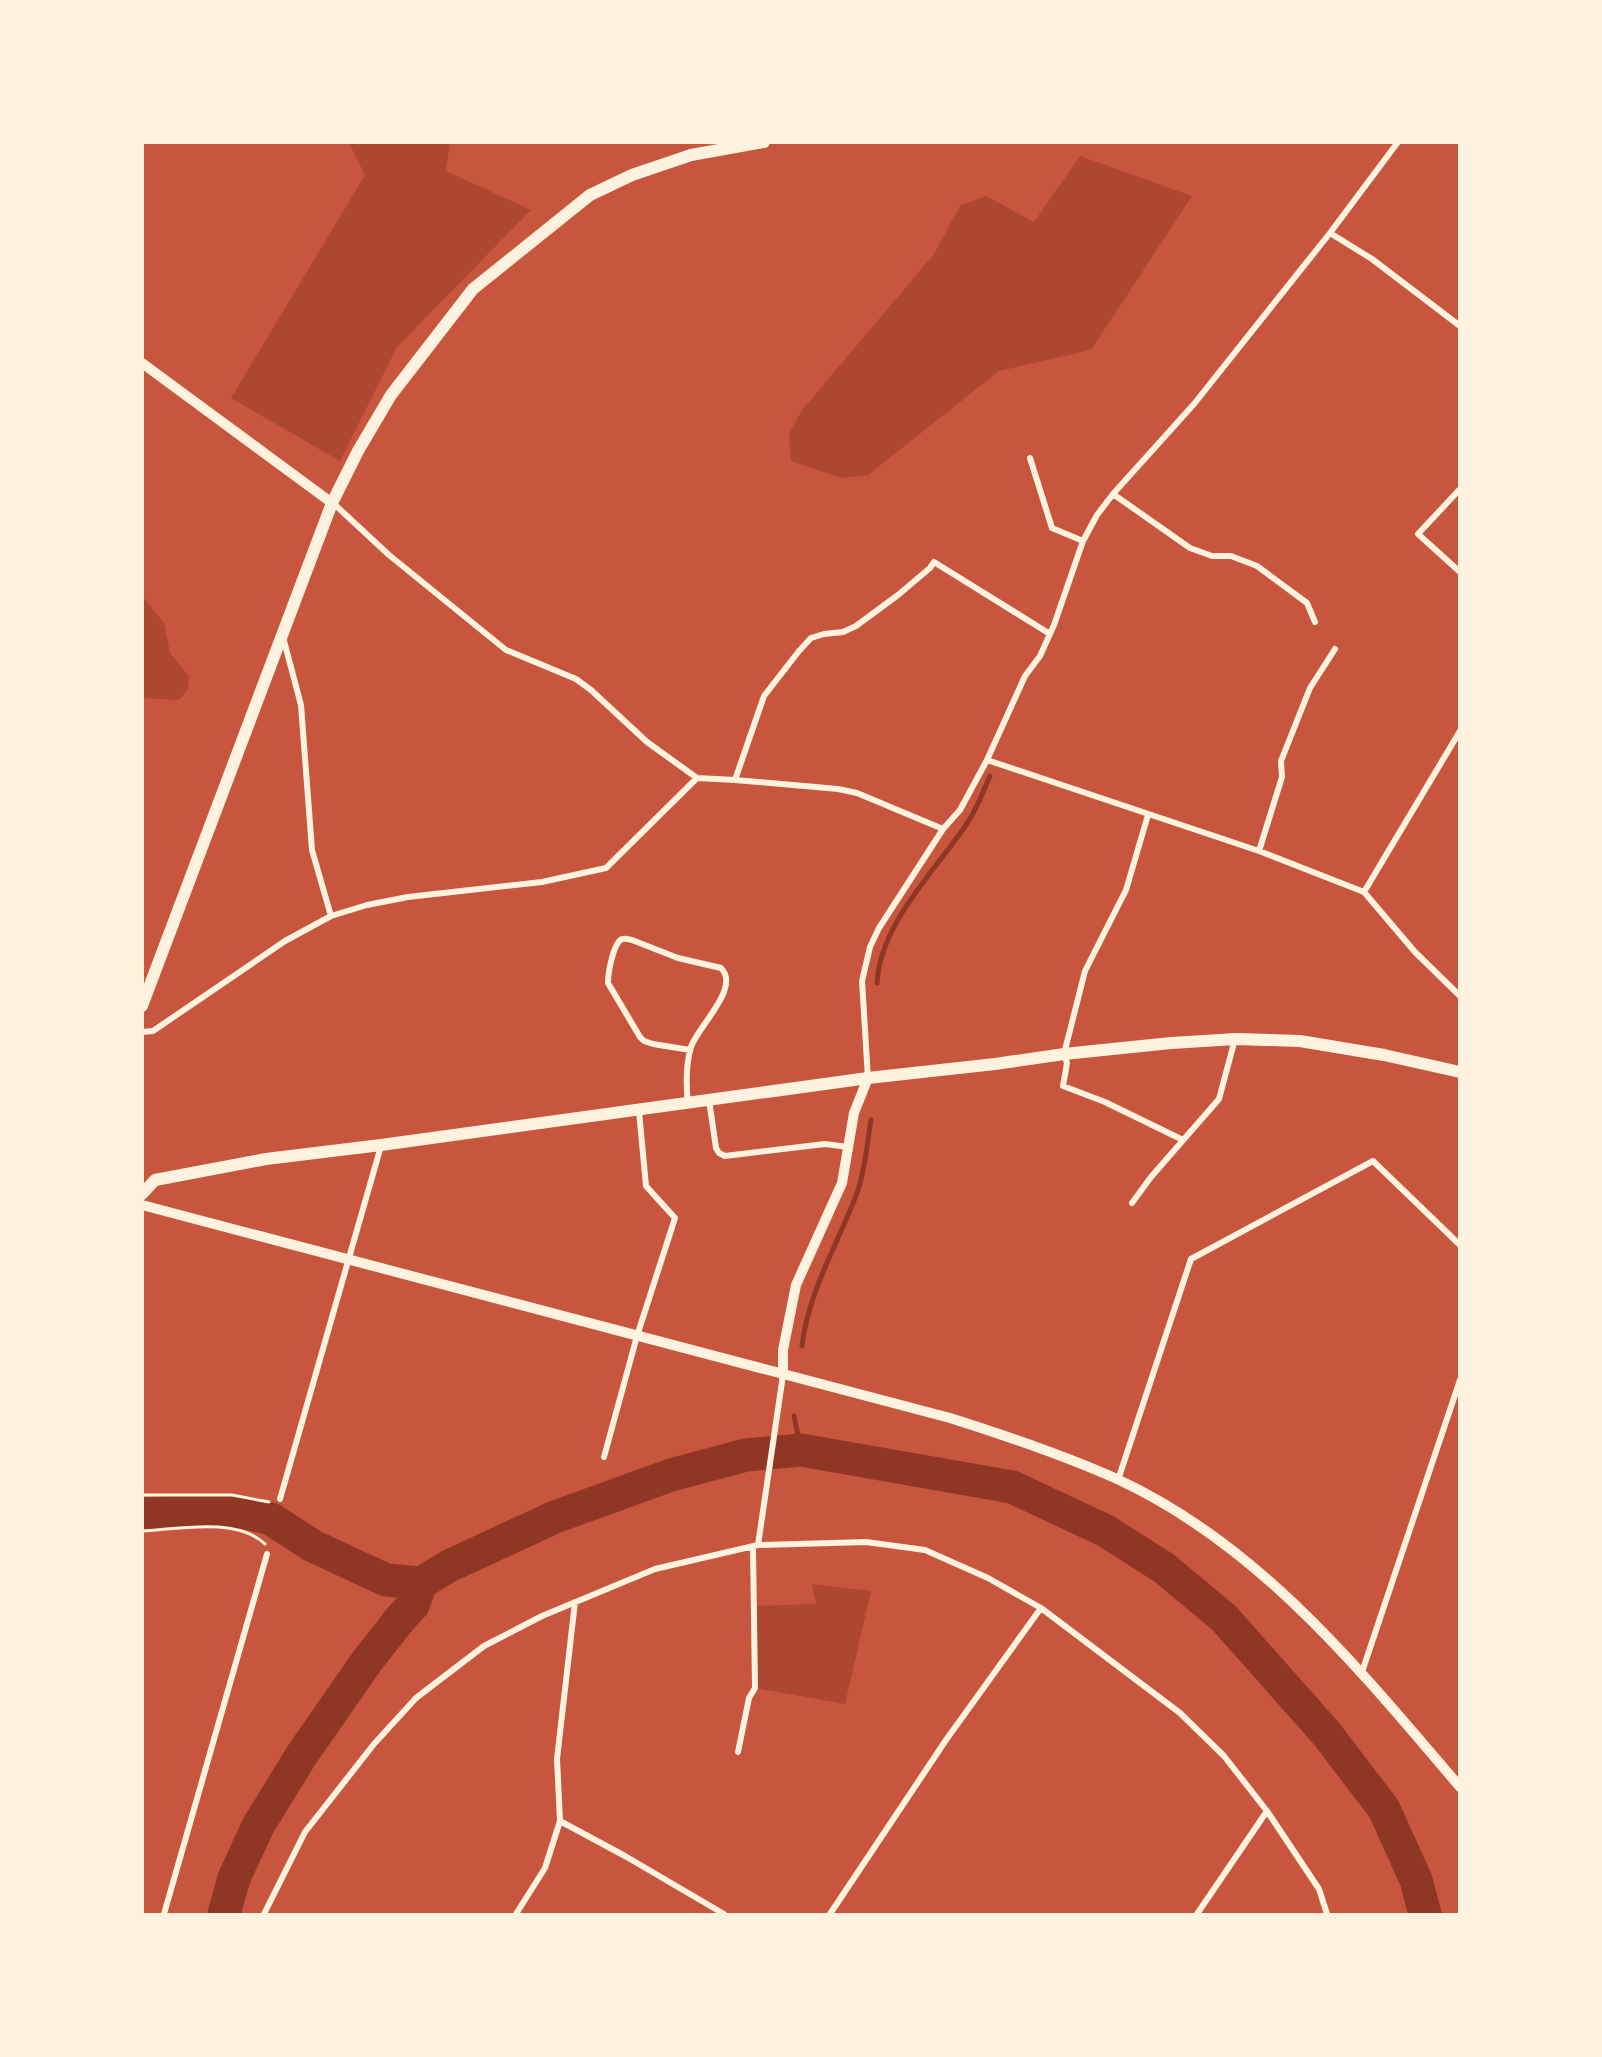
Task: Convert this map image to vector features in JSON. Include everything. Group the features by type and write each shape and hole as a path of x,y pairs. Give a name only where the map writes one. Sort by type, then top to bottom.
{"main road":[{"path":"142,1006 332,503 358,451 391,395 473,289 590,195 632,175 691,155 764,142"},
{"path":"142,1194 155,1180 266,1159 1064,1054 1236,1039 1300,1041 1384,1055 1460,1072"}],"street":[{"path":"738,1752 749,1698 755,1688 755,1546 762,1527 783,1375 783,1350 796,1285 842,1183 854,1113 868,1078 862,981 870,947 879,928 943,829 960,810 987,760 1025,676 1040,656 1083,541 1096,515 1194,404 1330,233 1398,142"},
{"path":"1330,233 1372,259 1460,326"},
{"path":"142,363 332,503 389,555 506,650 576,679 647,742 697,778 837,789 857,793 943,829"},
{"path":"1030,458 1052,528 1083,541"},
{"path":"1460,489 1418,534 1460,572"},
{"path":"1113,494 1190,548 1212,556 1231,556 1257,566 1307,603 1315,622"},
{"path":"735,780 764,696 799,651 811,639 824,634 843,632 855,626 898,595 934,562 1050,633"},
{"path":"283,636 301,705 312,850 331,916"},
{"path":"1259,851 1282,777 1281,761 1310,688 1335,649"},
{"path":"1364,892 1460,731"},
{"path":"987,760 1259,851 1364,892 1415,952 1460,996"},
{"path":"142,1032 153,1031 285,941 331,916 367,904 408,897 542,882 606,868 631,846 697,778"},
{"path":"1148,815 1126,890 1085,971 1064,1054 1067,1063 1063,1086 1105,1102 1183,1140"},
{"path":"688,1104 692,1043 724,993 727,976 721,968 678,958 632,940 624,938 620,940 616,945 608,983 640,1037 653,1044 690,1050"},
{"path":"1132,1203 1219,1099 1236,1039"},
{"path":"709,1101 716,1148 725,1156 825,1144 848,1147"},
{"path":"604,1457 637,1336 675,1218 646,1186 639,1111"},
{"path":"280,1499 381,1145"},
{"path":"1118,1480 1191,1258 1373,1161 1460,1245"},
{"path":"142,1205 950,1418 1039,1447 1118,1480 1169,1508 1232,1549 1300,1608 1362,1672 1460,1787"},
{"path":"1362,1672 1458,1393 1460,1380"},
{"path":"264,1914 305,1832 374,1744 416,1698 484,1646 542,1616 655,1569 755,1546 866,1542 925,1550 988,1578 1041,1608 1180,1713 1224,1756 1268,1811 1319,1889 1328,1914"},
{"path":"164,1914 267,1554"},
{"path":"516,1914 546,1868 560,1821 557,1759 575,1602"},
{"path":"830,1914 946,1740 1041,1608"},
{"path":"1197,1914 1268,1811"},
{"path":"560,1821 724,1914"}],"path":[{"path":"142,1494 232,1495 278,1502 280,1499"},
{"path":"142,1531 211,1527 235,1529 265,1542 267,1554"}],"shaded area":[{"path":"349,143 450,143 446,171 531,210 397,347 340,461 231,398 365,175"},
{"path":"1080,156 1192,196 1091,350 999,371 868,475 841,478 791,461 789,434 802,410 934,254 960,206 986,196 1034,222"},
{"path":"143,597 164,623 170,653 189,676 188,689 179,700 143,698"},
{"path":"812,1584 871,1591 845,1704 755,1688 754,1606 816,1604"}],"waterway":[{"path":"877,983 880,961 898,919 970,820 990,776"},
{"path":"802,1346 810,1306 860,1185 871,1120"},
{"path":"794,1416 801,1450"},
{"path":"224,1914 234,1878 258,1826 301,1756 367,1661 413,1605 421,1583 449,1566 555,1517 671,1475 746,1455 801,1450 1012,1487 1106,1531 1164,1568 1224,1618 1326,1733 1384,1809 1416,1880 1425,1914"},
{"path":"142,1514 194,1511 247,1513 271,1519 313,1546 386,1580 421,1583"}]}
